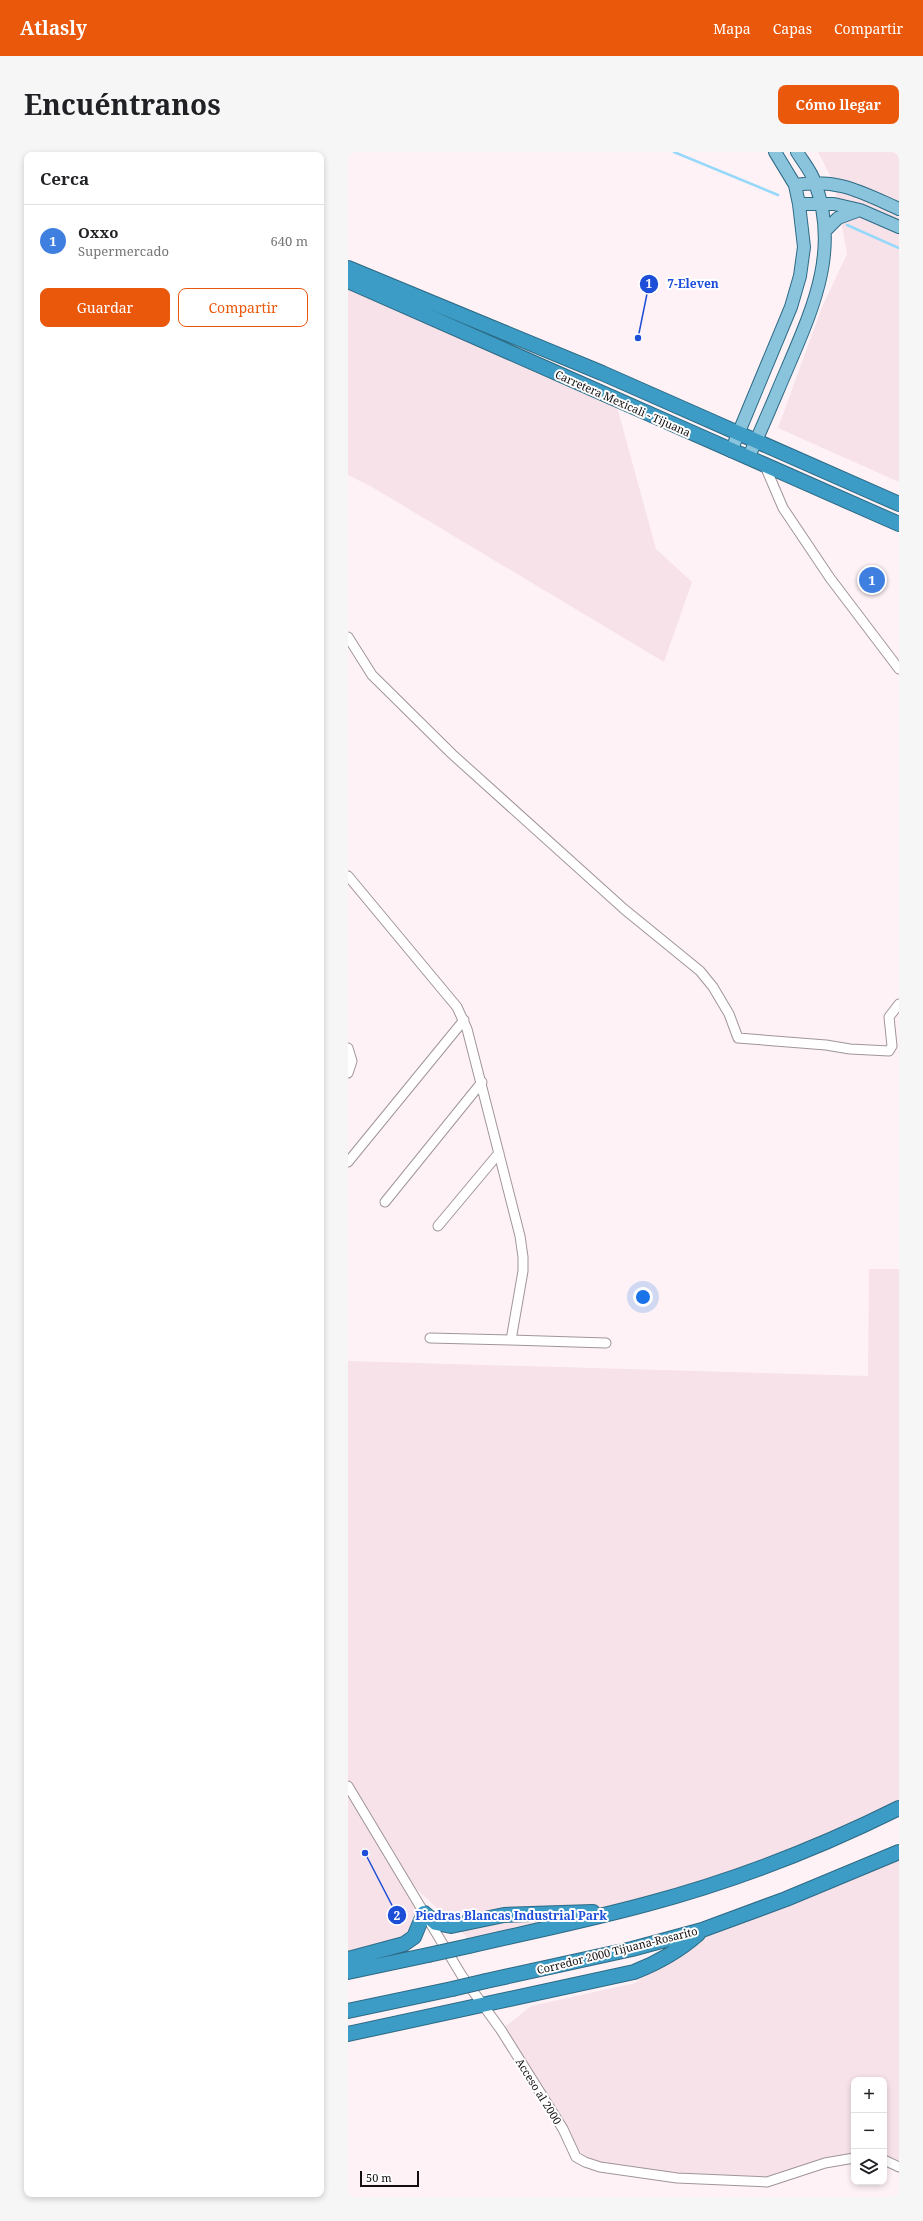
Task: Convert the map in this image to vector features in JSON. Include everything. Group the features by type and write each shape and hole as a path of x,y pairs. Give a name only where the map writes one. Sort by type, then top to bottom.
{"highway":[{"name":"Carretera Mexicali - Tijuana","path":"348,268 602,373 899,504"},
{"name":"Carretera Mexicali - Tijuana","path":"348,281 899,524"},
{"path":"348,1972 470,1946 646,1904 782,1860 899,1808"},
{"name":"Corredor 2000 Tijuana-Rosarito","path":"348,2011 632,1949 702,1930 786,1899 899,1852"},
{"path":"348,1959 404,1944 414,1937 424,1913 436,1922 451,1926 504,1915 576,1911 609,1912"},
{"path":"348,2034 481,2004 539,1994 634,1972 648,1967 672,1953 689,1942 702,1930"}],"main road":[{"path":"731,451 792,307 800,276 804,247 800,204 795,185 775,152"},
{"path":"748,458 814,307 823,271 825,231 821,204 815,182 797,152"},
{"path":"795,185 815,182 831,183 850,188 899,209"},
{"path":"800,204 834,204 860,210 899,227"},
{"path":"825,231 838,218 860,210"}],"street":[{"path":"765,466 783,508 830,578 899,669"},
{"path":"348,637 372,675 452,754 624,909 700,971 713,987 729,1014 738,1038 826,1045 850,1049 889,1051 892,1046 889,1017 899,1004"},
{"path":"348,876 447,995 464,1020 482,1082 520,1236 523,1271 511,1340"},
{"path":"348,1162 464,1020"},
{"path":"348,1048 352,1061 348,1073"},
{"path":"385,1202 482,1082"},
{"path":"438,1226 499,1153"},
{"path":"430,1338 606,1343"},
{"name":"Acceso al 2000","path":"348,1786 424,1913 481,2004 501,2030 563,2129 576,2157 600,2167 677,2178 767,2182 825,2163 851,2159"},
{"path":"887,2161 899,2167"}],"shaded area":[{"path":"818,152 899,152 899,482 778,428 822,307 847,254 834,183"},
{"path":"348,288 617,407 656,549 692,582 664,662 372,487 348,475"},
{"path":"869,1269 899,1269 899,1808 646,1904 475,1945 396,1869 348,1788 348,1361 868,1376"},
{"path":"348,1797 417,1909 405,1936 348,1951"},
{"path":"899,1852 899,2168 887,2162 887,2077 851,2077 851,2160 798,2172 745,2182 600,2167 569,2144 501,2030 531,2006 635,1983 702,1930"}],"waterway":[{"path":"674,152 778,195"},
{"path":"847,225 899,248"}],"place":[{"name":"7-Eleven","path":"638,338"},
{"name":"Oxxo","path":"872,580"},
{"name":"Piedras Blancas Industrial Park","path":"365,1853"}]}
